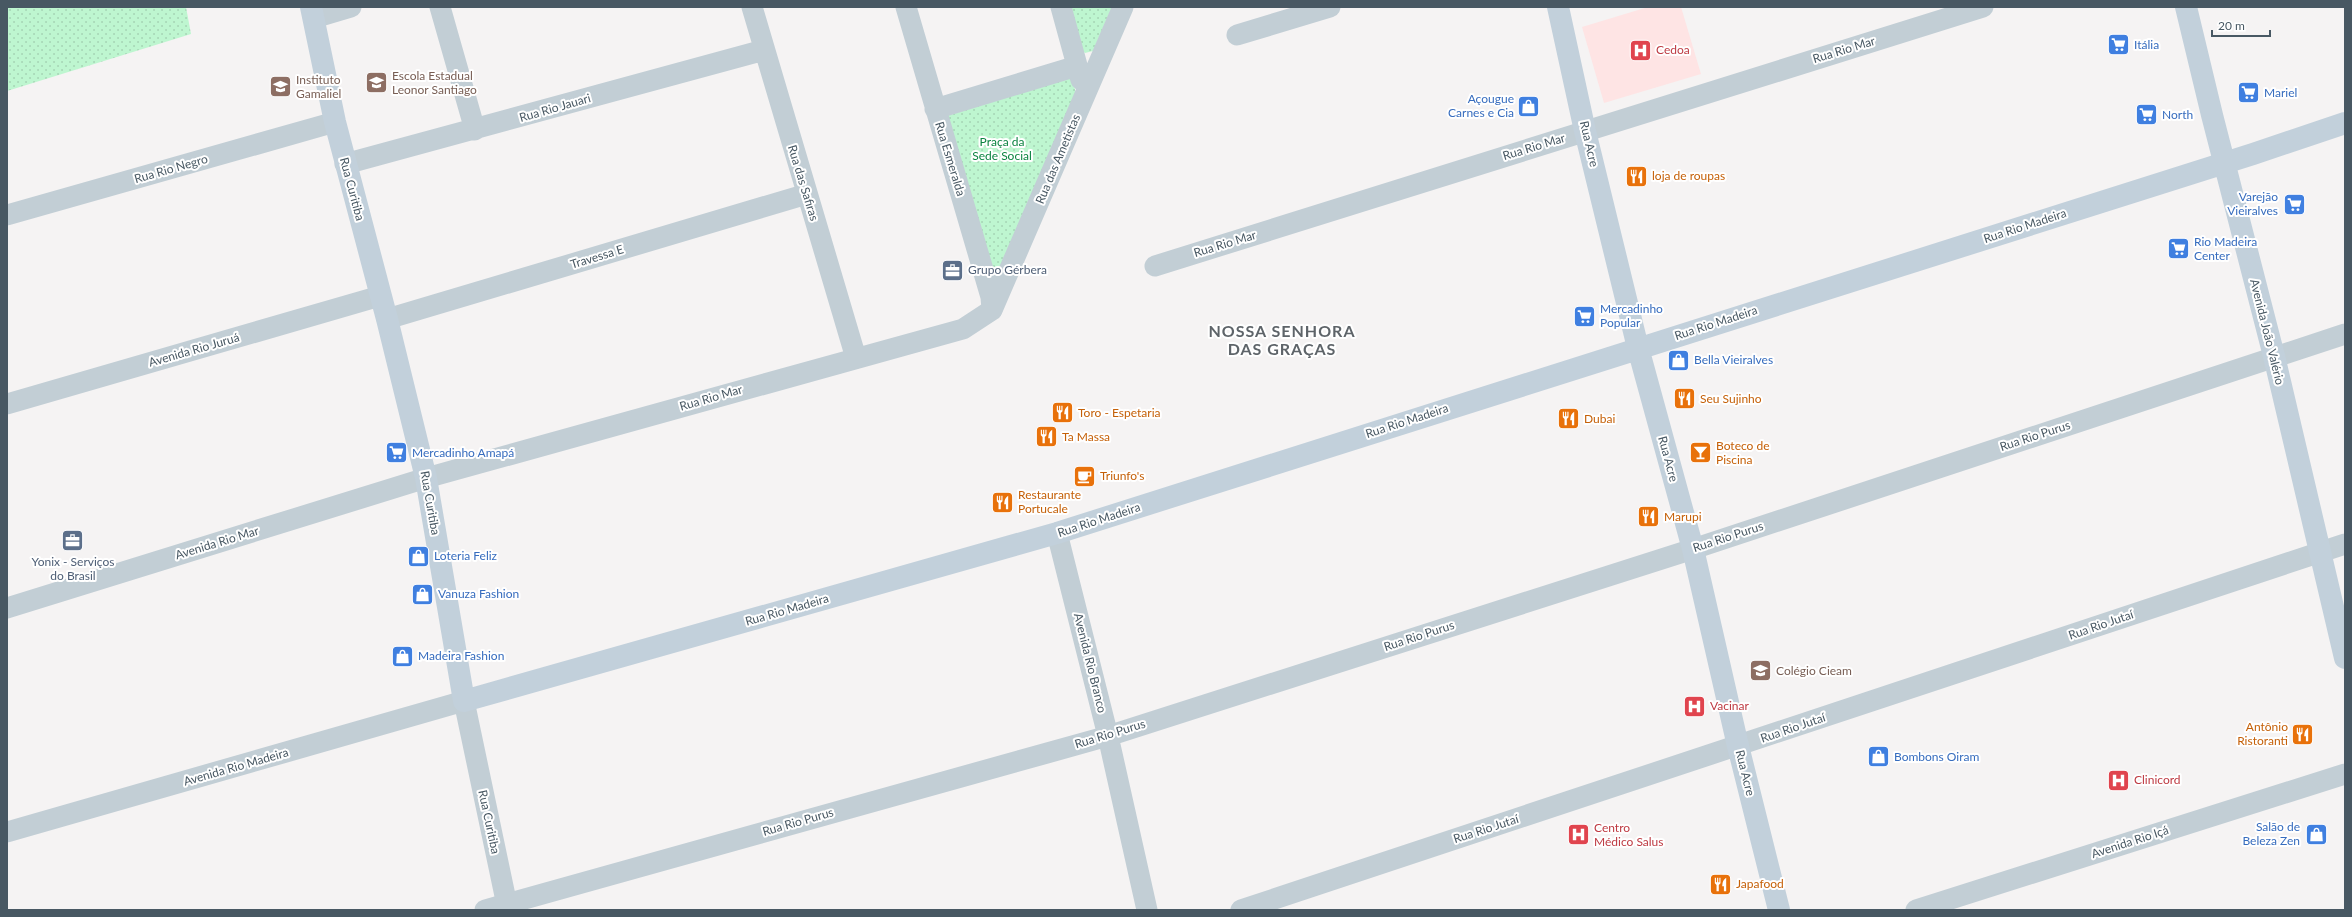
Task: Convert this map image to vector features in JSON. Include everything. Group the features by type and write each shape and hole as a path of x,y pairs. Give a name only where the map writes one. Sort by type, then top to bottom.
{"street":[{"path":"312,12 351,7"},
{"path":"440,7 475,130"},
{"name":"Rua das Safiras","path":"752,7 856,358"},
{"name":"Rua Esmeralda","path":"906,7 991,297 992,310"},
{"path":"1061,7 1085,96"},
{"name":"Rua das Ametistas","path":"992,310 1124,7"},
{"path":"1237,34 1330,7"},
{"name":"Rua Acre","path":"1558,7 1585,131 1638,348 1693,549 1738,746 1779,910"},
{"name":"Rua Rio Mar","path":"1155,266 1983,7"},
{"name":"Avenida João Valério","path":"2186,7 2224,163 2274,356 2345,658"},
{"name":"Rua Curitiba","path":"312,12 334,122 387,319 426,478 464,701 507,907"},
{"name":"Rua Rio Jauari","path":"345,164 475,130 764,50"},
{"path":"936,109 1077,66"},
{"name":"Rua Rio Negro","path":"7,215 334,122"},
{"name":"Rua Rio Madeira","path":"464,701 1057,533 2224,163 2345,123"},
{"name":"Travessa E","path":"387,319 807,194"},
{"name":"Avenida Rio Juruá","path":"7,404 380,296"},
{"name":"Rua Rio Mar","path":"426,478 962,329 992,310"},
{"name":"Rua Rio Purus","path":"485,910 507,907 1108,736 1693,549 2274,356 2345,334"},
{"name":"Avenida Rio Mar","path":"7,608 426,478"},
{"name":"Avenida Rio Branco","path":"1057,533 1108,736 1148,910"},
{"name":"Rua Rio Jutaí","path":"1241,910 1738,746 2319,551 2345,544"},
{"name":"Avenida Rio Madeira","path":"7,832 464,701"},
{"name":"Avenida Rio Içá","path":"1916,910 2345,774"}],"shaded area":[{"name":"Cedoa","path":"1648,7 1681,7 1701,74 1604,103 1582,27"}],"green space":[{"path":"7,7 186,7 191,34 7,91"},
{"path":"1068,7 1112,7 1093,51 1085,53 1080,48"},
{"name":"Praça da Sede Social","path":"1072,77 1077,98 993,289 943,117"}],"place":[{"name":"Itália","path":"2119,45"},
{"name":"Cedoa","path":"1641,50"},
{"name":"Escola Estadual Leonor Santiago","path":"377,83"},
{"name":"Instituto Gamaliel","path":"280,87"},
{"name":"Mariel","path":"2248,93"},
{"name":"Açougue Carnes e Cia","path":"1529,106"},
{"name":"North","path":"2147,115"},
{"name":"loja de roupas","path":"1637,176"},
{"name":"Varejão Vieiralves","path":"2294,204"},
{"name":"Rio Madeira Center","path":"2178,249"},
{"name":"Grupo Gérbera","path":"953,270"},
{"name":"Mercadinho Popular","path":"1584,316"},
{"name":"Bella Vieiralves","path":"1679,360"},
{"name":"Seu Sujinho","path":"1684,399"},
{"name":"Toro - Espetaria","path":"1063,413"},
{"name":"Dubai","path":"1568,419"},
{"name":"Ta Massa","path":"1047,437"},
{"name":"Mercadinho Amapá","path":"396,453"},
{"name":"Boteco de Piscina","path":"1700,453"},
{"name":"Triunfo's","path":"1085,476"},
{"name":"Restaurante Portucale","path":"1002,502"},
{"name":"Marupi","path":"1648,517"},
{"name":"Yonix - Serviços do Brasil","path":"73,541"},
{"name":"Loteria Feliz","path":"419,556"},
{"name":"Vanuza Fashion","path":"422,594"},
{"name":"Madeira Fashion","path":"403,656"},
{"name":"Colégio Cieam","path":"1761,671"},
{"name":"Vacinar","path":"1695,706"},
{"name":"Antônio Ristoranti","path":"2303,734"},
{"name":"Bombons Oiram","path":"1879,757"},
{"name":"Clinicord","path":"2118,780"},
{"name":"Salão de Beleza Zen","path":"2316,834"},
{"name":"Centro Médico Salus","path":"1578,835"},
{"name":"Japafood","path":"1721,884"}],"district":[{"name":"NOSSA SENHORA DAS GRAÇAS","path":"1282,340"}]}
